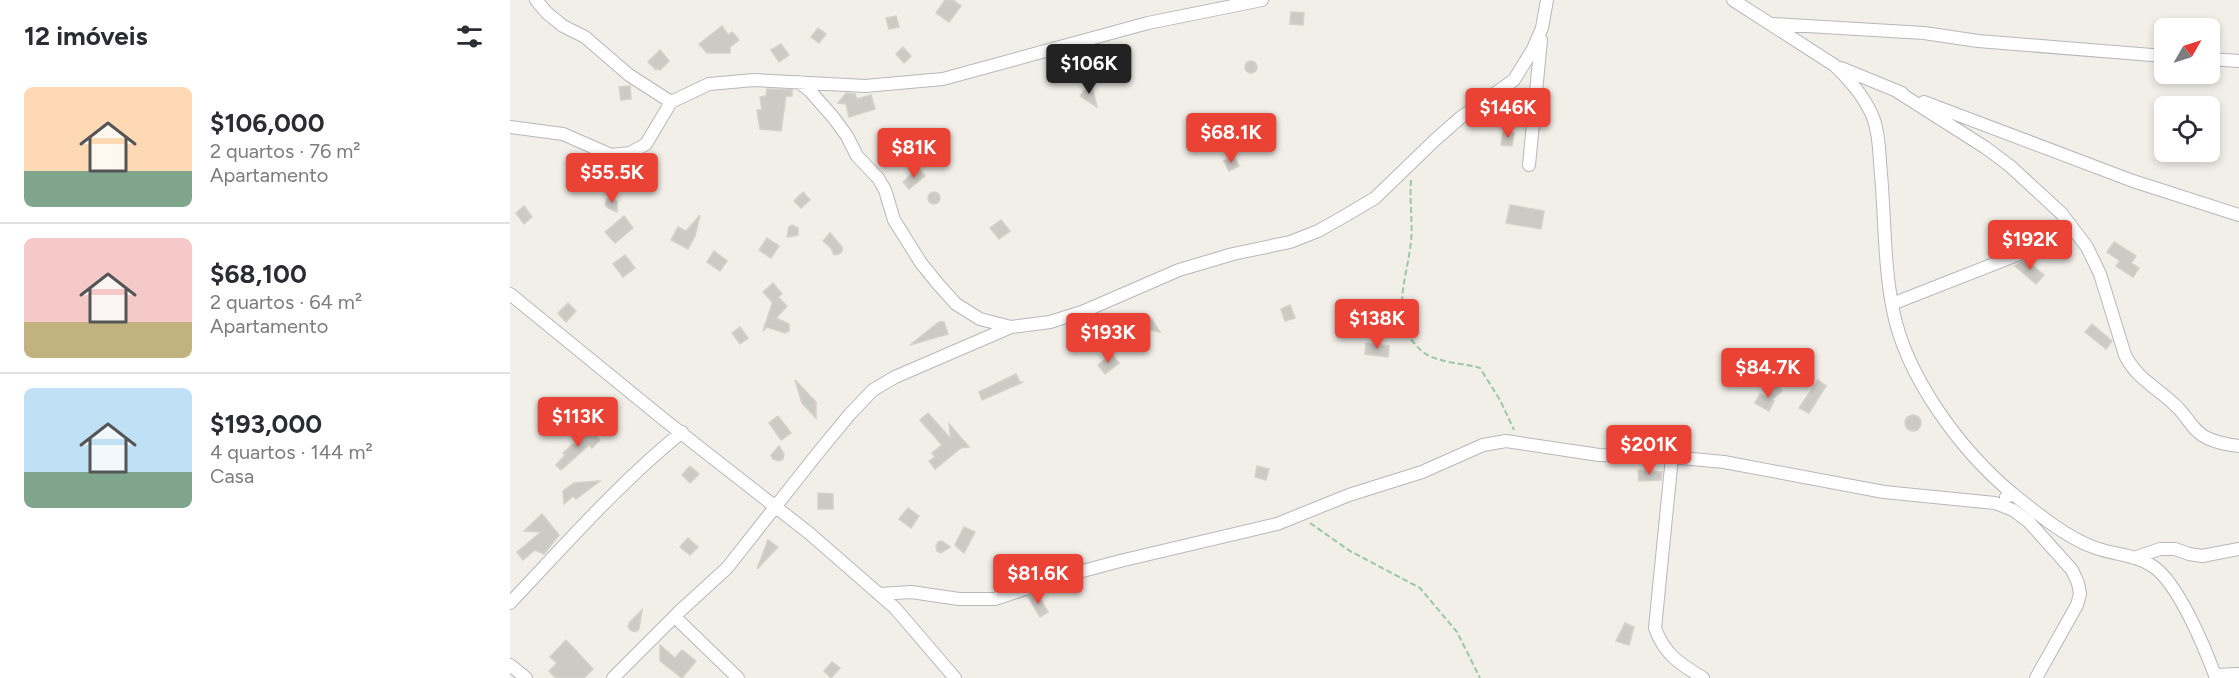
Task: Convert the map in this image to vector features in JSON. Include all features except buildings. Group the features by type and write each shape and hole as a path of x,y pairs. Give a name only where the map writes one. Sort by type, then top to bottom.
{"street":[{"path":"536,0 547,14 563,26 585,37 629,75 671,102"},
{"path":"510,127 563,134 611,155 630,153 646,144 671,102 709,84 754,80 865,86 943,79 1148,23 1262,0"},
{"path":"1529,165 1542,28 1547,0"},
{"path":"1733,0 1834,65 1848,78 1864,99 1879,136 1892,304 1909,359 1948,425 1988,473 2043,518 2092,547 2146,562 2165,578 2204,646 2216,676 2239,674"},
{"path":"1771,24 1924,33 1978,41 2154,55"},
{"path":"614,678 728,568 850,414 873,390 895,377 1011,327 1050,322 1082,312 1179,270 1233,254 1290,242 1318,231 1375,198 1460,118 1514,80 1533,49 1542,28"},
{"path":"2220,60 2239,61"},
{"path":"1834,65 2133,181 2239,215"},
{"path":"799,82 833,117 847,136 857,156 878,178 885,190 894,220 921,263 938,284 956,304 980,319 1011,327"},
{"path":"1895,90 1986,148 2043,196 2070,224 2087,248 2100,274 2125,356 2131,368 2141,379 2179,408 2189,424 2207,438 2239,446"},
{"path":"1892,304 2032,249 2070,224"},
{"path":"510,294 777,507 879,594 895,608 955,678"},
{"path":"510,603 584,523 647,460 682,432"},
{"path":"879,594 911,592 960,598 995,599 1064,576 1245,533 1300,516 1349,495 1422,472 1483,446 1506,441 1599,455 1672,457 1724,462 1884,492 1995,503 2013,510 2029,522 2072,570 2080,594 2077,606 2036,678"},
{"path":"1672,457 1655,628 1665,650 1678,663 1703,678"},
{"path":"1995,503 2013,494"},
{"path":"2134,558 2160,549 2175,549 2202,556 2239,549"},
{"path":"675,618 738,678"},
{"path":"510,664 526,678"}],"path":[{"path":"1415,160 1411,181 1410,249 1403,278 1401,309 1408,335 1424,353 1439,359 1480,368 1500,400 1520,443"},
{"path":"1300,516 1350,551 1420,588 1457,632 1480,678"}]}
